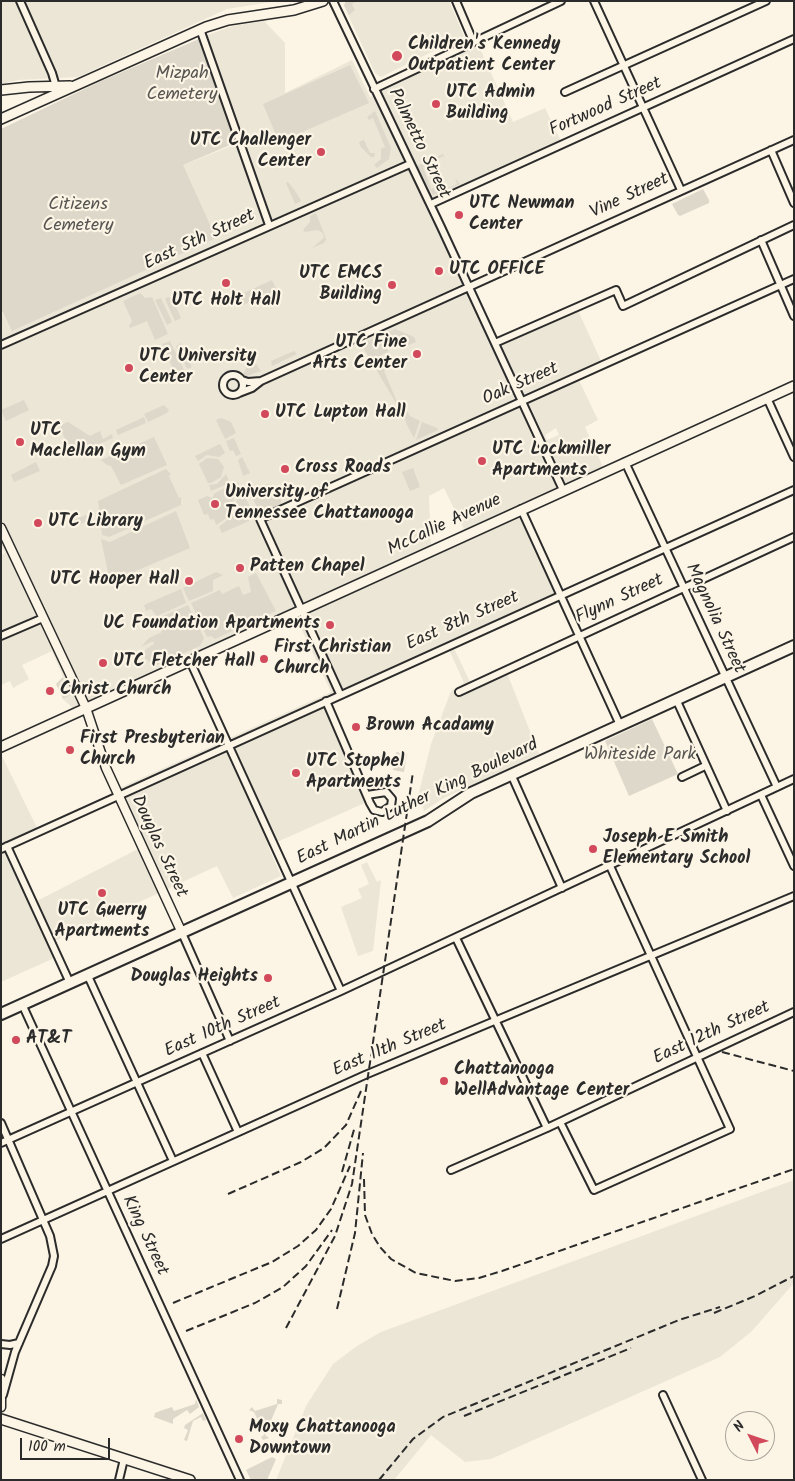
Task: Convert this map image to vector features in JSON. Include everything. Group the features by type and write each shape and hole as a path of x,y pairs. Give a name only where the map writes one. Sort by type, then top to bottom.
{"main road":[{"path":"1,119 57,90 84,81 200,29 228,20 294,10 323,1"},
{"path":"1,90 29,87 57,90"},
{"name":"McCallie Avenue","path":"1,747 794,386"},
{"name":"East Martin Luther King Boulevard","path":"1,1014 428,821 471,793 794,646"},
{"path":"1,1419 190,1480"}],"street":[{"path":"20,1 57,90"},
{"name":"Palmetto Street","path":"333,1 563,490"},
{"path":"456,1 473,41"},
{"path":"374,89 561,1"},
{"path":"594,1 681,190"},
{"path":"565,92 766,1"},
{"path":"200,29 269,226"},
{"name":"Fortwood Street","path":"430,204 794,39"},
{"name":"Vine Street","path":"261,381 248,382 235,376 230,376 224,384 227,393 238,393 252,388 261,381 794,140"},
{"path":"771,150 794,203"},
{"name":"East 5th Street","path":"1,345 410,164"},
{"path":"495,343 616,290 623,306 794,225"},
{"path":"761,240 794,316"},
{"name":"Oak Street","path":"301,610 260,520 794,279"},
{"path":"238,393 243,387 242,380"},
{"path":"767,398 794,457"},
{"name":"Magnolia Street","path":"625,462 777,787"},
{"name":"East 8th Street","path":"4,847 794,490"},
{"path":"522,509 620,725"},
{"name":"Douglas Street","path":"1,528 86,708 106,768 230,1041"},
{"name":"Flynn Street","path":"459,692 794,537"},
{"path":"301,610 340,694"},
{"path":"1,636 43,618"},
{"path":"190,661 230,744 340,991"},
{"path":"676,699 727,811"},
{"path":"326,700 367,795"},
{"path":"682,777 705,766"},
{"path":"512,774 562,888"},
{"path":"560,1122 594,1190 730,1129 610,866 794,779"},
{"path":"761,795 794,866"},
{"path":"4,847 70,983"},
{"name":"East 10th Street","path":"1,1143 340,991 610,866"},
{"name":"East 11th Street","path":"1,1239 372,1072 794,896"},
{"path":"456,938 494,1022 547,1128"},
{"path":"88,976 173,1161"},
{"name":"King Street","path":"22,1004 240,1480"},
{"name":"East 12th Street","path":"451,1170 547,1128 794,1012"},
{"path":"202,1053 238,1132"},
{"path":"1,1123 44,1220 53,1246 52,1266 19,1343 1,1407"},
{"path":"1,1344 19,1343"},
{"path":"1,1379 3,1395"},
{"path":"663,1395 702,1480"},
{"path":"119,1480 124,1458"}],"shaded area":[{"path":"1,1 278,1 227,9 78,77 18,80 1,84"},
{"name":"Children's Kennedy Outpatient Center","path":"346,1 449,1 464,36 381,77 375,73 344,6"},
{"name":"University of Tennessee Chattanooga","path":"264,21 285,43 285,93 352,60 370,97 478,44 513,122 545,108 561,141 424,204 495,347 577,308 601,361 575,372 598,420 585,427 603,467 516,506 556,594 451,642 471,684 505,668 539,754 444,798 424,811 419,792 431,744 451,691 464,683 446,643 322,700 367,802 268,846 281,876 233,898 217,866 55,941 61,955 1,982 1,754 40,834 12,848 35,902 138,849 111,792 331,692 296,617 80,715 63,699 71,695 52,651 22,665 29,679 13,688 10,681 1,685 1,555 5,553 1,545 1,311 12,330 183,165 239,143 202,37 233,26","holes":["556,428 559,435 547,440 545,435","444,488 464,529 431,546 429,496"]},
{"path":"367,862 377,882 381,880 373,951 358,956 341,907 362,898 358,889 369,884 361,865"},
{"path":"794,1180 794,1283 752,1331 720,1357 491,1459 465,1462 431,1435 394,1480 276,1480 306,1406 333,1364 357,1346 381,1332"}],"green space":[{"path":"346,1 357,1 352,4 355,10 349,15 344,5"},
{"name":"Citizens Cemetery","path":"199,39 235,143 183,165 216,238 12,331 1,309 1,129 99,82"},
{"path":"350,65 369,103 279,142 263,104"},
{"path":"375,111 391,148 389,159 377,168 374,165 381,159 381,149 385,147 373,118 369,120 367,117"},
{"path":"364,140 370,153 375,153 374,157 371,157 360,146 359,142"},
{"path":"443,154 445,159 443,156 423,167 431,189 436,187 439,192 457,184 455,178 460,184 433,195 417,166"},
{"path":"288,182 301,201 295,204 286,183"},
{"path":"703,189 709,203 680,216 678,215 672,204"},
{"path":"316,213 326,239 324,243 312,248 324,238 323,233 318,230 305,232 303,230 310,222 310,216"},
{"path":"272,280 277,290 241,306 237,296"},
{"path":"140,293 145,298 152,297 168,334 155,340 147,321 130,328 129,326 132,321 123,301"},
{"path":"168,297 172,298 181,318 175,321 165,299"},
{"path":"161,298 172,322 167,325 155,300"},
{"path":"395,329 414,337 416,342 401,348 398,341 386,346 388,352 381,355 388,369 384,371 397,402 402,403 410,416 420,421 414,438 406,423 403,408 396,403 361,344"},
{"path":"170,341 188,378 179,382 162,344"},
{"path":"181,343 192,367 187,369 176,346"},
{"path":"294,351 297,354 272,366 271,361"},
{"path":"254,361 261,371 244,377 243,375 248,364"},
{"path":"24,400 29,410 6,421 1,410"},
{"path":"164,405 169,410 167,413 148,422 144,414"},
{"path":"144,417 146,423 118,435 116,430"},
{"path":"221,418 231,422 236,433 225,439 216,420"},
{"path":"68,422 90,436 100,431 103,439 112,434 113,438 73,456 61,430 61,425"},
{"path":"422,422 438,430 416,440"},
{"path":"154,437 167,465 121,485 111,466 101,460"},
{"path":"234,438 241,454 236,456 233,450 230,451 226,441"},
{"path":"220,444 225,453 219,457 207,455 198,461 195,456"},
{"path":"242,457 250,473 243,476 238,460"},
{"path":"207,458 218,459 224,467 221,477 211,483 208,483 199,464"},
{"path":"36,462 40,471 14,482 11,475"},
{"path":"413,468 420,487 410,491 402,472"},
{"path":"166,469 171,474 169,476 179,498 181,497 181,505 109,537 102,535 98,501"},
{"path":"226,474 230,483 211,491 209,485 217,484"},
{"path":"238,482 253,513 249,521 222,533 219,527 231,517 236,506 237,493 234,484"},
{"path":"268,484 275,486 281,500 281,506 267,513 258,510 250,492"},
{"path":"231,485 234,495 233,506 225,519 216,525 214,519 210,520 208,514 204,515 198,500 207,496 212,498 215,493"},
{"path":"176,511 190,548 110,582 101,539 110,542"},
{"path":"86,515 88,521 74,527 71,521"},
{"path":"216,572 223,575 213,580 213,591 189,601 183,588"},
{"path":"256,573 276,611 215,639 211,636 207,637 191,603 220,590 222,594 239,586 243,595 251,592 248,577"},
{"path":"181,589 186,603 157,616 151,609 146,611 144,605"},
{"path":"188,605 204,638 200,646 155,666 145,658 145,650 154,644 153,641 141,647 149,638 162,632 156,619"},
{"path":"63,677 71,695 63,699 56,684"},
{"name":"Whiteside Park","path":"652,719 678,774 629,796 605,741"},
{"path":"396,752 407,754 404,772 393,770"},
{"path":"196,1399 199,1407 190,1414 187,1410 173,1419 173,1424 154,1417 155,1413 172,1407 174,1411 195,1404"},
{"path":"277,1399 282,1400 282,1404 278,1404 265,1435 269,1438 263,1440 261,1437 264,1435 263,1431 254,1412 249,1410 252,1407 255,1411 277,1404"},
{"path":"203,1413 206,1420 203,1421 201,1417 193,1421 187,1441 184,1440 188,1430 184,1428 185,1425"},
{"path":"272,1457 276,1459 267,1480 251,1480 246,1470"}],"railway":[{"path":"286,1328 335,1236 352,1184 413,772"},
{"path":"722,1052 794,1071"},
{"path":"228,1194 301,1162 324,1148 346,1125 361,1091"},
{"path":"342,1172 355,1126"},
{"path":"337,1309 355,1233 363,1153"},
{"path":"173,1303 272,1262 298,1246 316,1230 331,1209 350,1166"},
{"path":"364,1179 365,1215 372,1234 380,1247 391,1259 416,1273 455,1281 479,1278 502,1271 794,1169"},
{"path":"186,1331 255,1303 283,1287 306,1266 332,1230"},
{"path":"714,1313 755,1296 794,1276"},
{"path":"379,1480 413,1439 443,1417 679,1320 720,1307"},
{"path":"464,1416 631,1348"}],"place":[{"name":"Children's Kennedy Outpatient Center","path":"397,56"},
{"name":"UTC Admin Building","path":"436,104"},
{"name":"UTC Challenger Center","path":"321,152"},
{"name":"UTC Newman Center","path":"459,215"},
{"name":"UTC OFFICE","path":"439,271"},
{"name":"UTC Holt Hall","path":"226,283"},
{"name":"UTC EMCS Building","path":"392,285"},
{"name":"UTC Fine Arts Center","path":"417,354"},
{"name":"UTC University Center","path":"129,368"},
{"name":"UTC Lupton Hall","path":"265,414"},
{"name":"UTC Maclellan Gym","path":"20,442"},
{"name":"UTC Lockmiller Apartments","path":"482,461"},
{"name":"Cross Roads","path":"285,469"},
{"name":"University of Tennessee Chattanooga","path":"215,504"},
{"name":"UTC Library","path":"38,523"},
{"name":"Patten Chapel","path":"240,568"},
{"name":"UTC Hooper Hall","path":"189,581"},
{"name":"UC Foundation Apartments","path":"330,625"},
{"name":"First Christian Church","path":"264,659"},
{"name":"UTC Fletcher Hall","path":"103,663"},
{"name":"Christ Church","path":"50,691"},
{"name":"Brown Acadamy","path":"356,727"},
{"name":"First Presbyterian Church","path":"70,750"},
{"name":"UTC Stophel Apartments","path":"296,773"},
{"name":"Joseph E Smith Elementary School","path":"593,849"},
{"name":"UTC Guerry Apartments","path":"102,893"},
{"name":"Douglas Heights","path":"268,978"},
{"name":"AT&T","path":"16,1040"},
{"name":"Chattanooga WellAdvantage Center","path":"444,1081"},
{"name":"Moxy Chattanooga Downtown","path":"239,1439"}],"park label":[{"name":"Mizpah Cemetery","path":"182,85"}]}
